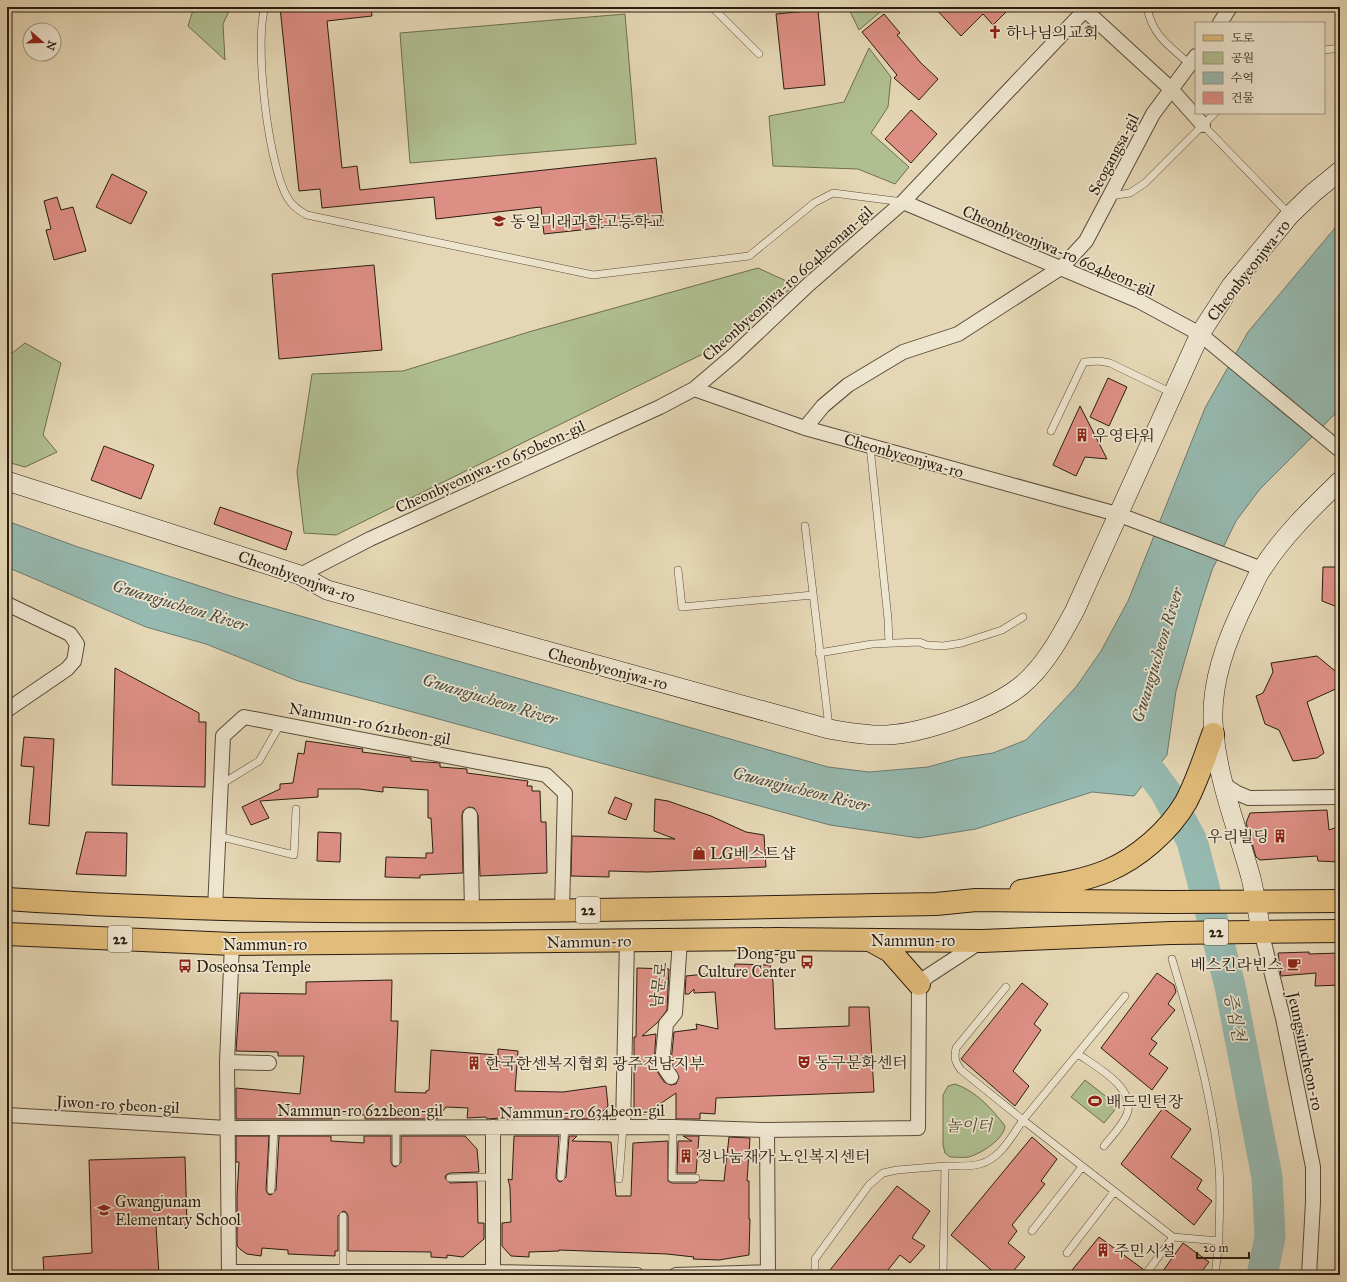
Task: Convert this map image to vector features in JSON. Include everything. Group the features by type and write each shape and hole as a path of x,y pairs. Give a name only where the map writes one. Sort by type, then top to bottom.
{"main road":[{"name":"Cheonbyeonjwa-ro","path":"7,481 300,575 327,590 829,729 874,735 889,735 917,729 961,717 985,708 1005,698 1036,670 1062,635 1075,610 1172,393 1205,339 1231,286 1290,215 1313,193 1340,171"},
{"path":"1261,931 1256,901 1223,784 1214,734 1213,711 1216,681 1226,646 1240,612 1262,569 1295,526 1340,481"},
{"path":"976,900 1046,886 1106,871 1142,850 1163,831 1175,817 1192,789 1214,734"},
{"name":"Nammun-ro","path":"7,899 120,907 472,911 936,904 976,900 1169,902 1256,901"},
{"name":"22","path":"1256,901 1340,901"},
{"name":"Nammun-ro","path":"7,934 232,944 680,940 982,941 1171,933 1261,931"},
{"name":"22","path":"1261,931 1340,931"},
{"path":"868,940 890,951 919,984"}],"street":[{"path":"1221,22 1230,7"},
{"name":"Cheonbyeonjwa-ro 604beonan-gil","path":"694,389 760,332 808,286 903,202 1083,9"},
{"path":"1083,9 1171,89 1203,125"},
{"name":"Seogangsa-gil","path":"1062,268 1086,241 1153,114 1193,60"},
{"name":"Cheonbyeonjwa-ro 604beon-gil","path":"903,202 1138,301 1205,339 1336,446"},
{"path":"805,428 822,406 848,386 903,352 958,334 1062,268"},
{"name":"Cheonbyeonjwa-ro","path":"694,389 805,428 1117,514"},
{"name":"Cheonbyeonjwa-ro 650beon-gil","path":"300,575 370,539 660,407 694,389"},
{"path":"1117,514 1262,569"},
{"path":"7,604 70,634 77,644 74,661 67,669 7,710"},
{"name":"Nammun-ro 621beon-gil","path":"215,909 223,736 244,716 546,775 565,793 562,910"},
{"path":"1223,784 1237,793 1249,798 1340,797"},
{"path":"470,816 472,911"},
{"name":"Jeungsimcheon-ro","path":"1261,931 1283,1018 1313,1167 1313,1202 1309,1275"},
{"name":"남문로","path":"671,1076 662,1064 666,1024 675,1013 680,940"},
{"path":"623,1127 627,941"},
{"path":"919,984 928,976 982,941"},
{"path":"232,944 227,1062 229,1274 343,1272 638,1275"},
{"name":"Nammun-ro 634beon-gil","path":"493,1274 493,1127 674,1127 766,1130 918,1128 919,984"},
{"path":"227,1062 269,1063"},
{"name":"Jiwon-ro 5beon-gil","path":"7,1115 227,1128"},
{"name":"Nammun-ro 622beon-gil","path":"227,1128 493,1127"},
{"path":"676,1275 768,1274 766,1130"}],"lane":[{"path":"265,7 261,31 266,112 271,145 276,169 288,199 297,209 307,215 593,276 749,256 814,203 833,193 903,202"},
{"path":"712,7 759,54"},
{"path":"1147,7 1152,27 1161,39 1193,60"},
{"path":"1325,50 1340,48"},
{"path":"1110,196 1130,194 1145,183 1214,114"},
{"path":"1203,125 1290,215"},
{"path":"1052,431 1084,362 1099,361 1110,363 1172,393"},
{"path":"870,446 888,619 889,643"},
{"path":"805,526 829,729"},
{"path":"678,570 682,607 813,595"},
{"path":"819,653 872,644 919,642 926,645 943,646 962,643 1002,630 1023,617"},
{"path":"220,785 259,761 281,723"},
{"path":"218,836 294,855 296,809"},
{"path":"1172,959 1198,1048 1219,1168 1219,1241 1215,1275"},
{"path":"1006,987 956,1048 954,1056 956,1063 961,1070 1082,1167 1174,1237 1219,1241"},
{"path":"815,1275 815,1260 869,1186 883,1173 897,1170 980,1164 994,1157 1004,1147 1023,1120 1125,996"},
{"path":"1078,1054 1115,1081 1127,1098 1129,1106 1127,1115 1104,1146"},
{"path":"396,1127 396,1162"},
{"path":"561,1177 565,1127"},
{"path":"619,1179 623,1127"},
{"path":"674,1127 672,1178 696,1178"},
{"path":"271,1190 274,1128"},
{"path":"944,1275 945,1166"},
{"path":"1032,1231 1082,1167"},
{"path":"450,1178 493,1177"},
{"path":"1067,1253 1114,1192"},
{"path":"343,1216 343,1272"},
{"path":"1145,1275 1174,1237"}],"green space":[{"path":"194,7 231,7 223,24 225,60 188,26"},
{"path":"848,7 886,7 859,30"},
{"path":"625,14 636,144 410,163 400,33"},
{"path":"869,48 891,77 888,107 871,133 909,167 895,184 858,169 773,166 769,116 844,102"},
{"path":"758,268 795,285 727,342 336,535 304,533 297,472 312,374 403,371 532,331"},
{"path":"25,343 61,363 43,435 57,452 25,467 7,462 7,357"},
{"name":"배드민턴장","path":"1085,1080 1118,1106 1104,1123 1071,1097"},
{"name":"놀이터","path":"955,1084 977,1096 995,1113 1005,1126 1001,1136 992,1145 969,1157 950,1157 945,1153 943,1145 943,1095 948,1086"}],"water":[{"name":"Gwangjucheon River","path":"1340,222 1340,409 1260,489 1236,521 1212,570 1200,607 1176,691 1167,755 1134,796 1092,792 976,829 919,838 830,825 298,681 206,644 146,627 7,567 7,521 78,547 234,597 828,767 869,772 928,767 960,758 993,753 1026,740 1076,687 1101,651 1128,601 1205,408 1248,332"}],"building":[{"path":"280,7 371,7 372,16 327,21 342,168 357,166 360,190 656,158 663,221 544,234 541,207 436,219 434,197 322,208 320,189 299,191"},
{"path":"934,7 1011,7 993,25 983,14 961,36"},
{"path":"818,10 825,85 784,89 776,14"},
{"path":"884,14 900,33 897,35 921,63 938,79 919,100 894,78 897,75 862,32"},
{"path":"911,110 937,134 911,163 885,139"},
{"path":"112,174 147,192 131,224 96,207"},
{"path":"57,197 61,210 73,207 86,251 54,260 46,230 51,229 44,201"},
{"path":"374,265 382,350 279,359 272,274"},
{"path":"1108,378 1127,387 1109,426 1090,417"},
{"path":"1080,406 1107,459 1085,457 1076,476 1053,465"},
{"path":"104,446 154,465 141,499 91,480"},
{"path":"220,507 292,532 286,550 214,524"},
{"path":"1323,567 1340,567 1340,608 1322,601"},
{"path":"1317,656 1340,675 1340,687 1307,702 1324,753 1317,758 1293,761 1279,730 1265,724 1256,696 1263,693 1273,672 1271,663"},
{"path":"115,668 199,713 199,722 206,722 205,787 112,785"},
{"path":"24,737 54,739 49,826 29,824 34,767 21,766"},
{"path":"306,741 363,749 362,752 411,758 411,761 440,763 440,767 467,769 467,773 528,781 527,786 532,786 532,791 540,791 541,822 546,822 547,873 480,876 478,815 474,808 469,807 463,811 462,815 463,873 420,875 420,878 385,877 386,857 426,858 426,853 433,853 431,818 428,818 428,790 383,787 383,792 359,789 318,789 318,797 260,801 269,818 251,825 242,807 280,789 280,784 293,783 298,753 304,754"},
{"path":"615,797 632,804 626,820 608,813"},
{"path":"655,799 668,801 711,816 746,832 764,835 766,867 647,872 609,871 609,877 571,876 572,836 675,839 654,831"},
{"name":"우리빌딩","path":"1327,810 1329,830 1340,826 1340,862 1318,861 1317,856 1260,860 1256,857 1246,823 1250,813"},
{"path":"86,832 127,833 126,876 76,874"},
{"path":"318,832 341,833 340,862 317,861"},
{"path":"1309,952 1309,954 1340,953 1340,985 1315,986 1316,973 1281,976 1278,953"},
{"path":"735,964 770,965 773,982 775,1029 849,1026 849,1007 869,1007 874,1092 716,1098 715,1114 700,1113 700,1119 676,1119 676,1093 644,1115 634,1109 634,1037 636,1037 637,968 669,969 667,1010 658,1022 642,1036 656,1034 655,1068 664,1082 671,1085 676,1084 679,1077 671,1062 674,1032 697,1029 696,1024 718,1029 715,992 694,993 694,989 689,994 685,994 686,976 734,971"},
{"path":"1157,973 1174,985 1176,992 1168,1004 1175,1010 1151,1039 1157,1043 1149,1054 1168,1068 1152,1090 1101,1048"},
{"path":"392,980 391,1021 398,1021 395,1092 426,1093 426,1091 429,1090 431,1050 498,1055 498,1049 518,1051 515,1091 563,1092 606,1086 608,1106 595,1119 514,1119 514,1117 487,1119 486,1117 467,1118 468,1108 446,1107 437,1119 365,1119 365,1115 332,1113 332,1119 236,1119 236,1088 300,1094 304,1056 278,1056 278,1052 236,1051 240,993 306,994 306,982"},
{"path":"1022,983 1048,1004 1034,1024 1041,1030 1013,1071 1029,1086 1015,1106 961,1059"},
{"path":"1163,1108 1191,1129 1171,1157 1202,1180 1197,1189 1212,1201 1194,1225 1121,1164"},
{"path":"236,1136 269,1136 266,1190 268,1194 271,1195 276,1190 279,1136 331,1136 331,1141 364,1143 364,1136 391,1136 391,1162 393,1166 396,1167 401,1162 401,1136 465,1136 477,1149 479,1172 450,1173 446,1175 445,1178 450,1183 477,1182 478,1223 484,1223 484,1239 463,1257 447,1255 447,1258 431,1257 431,1252 348,1251 348,1216 346,1212 343,1211 338,1216 338,1251 335,1251 335,1256 288,1254 288,1250 262,1248 261,1256 247,1254 237,1246 239,1162 236,1162"},
{"path":"514,1136 559,1136 556,1177 558,1181 561,1182 566,1177 569,1136 577,1136 572,1141 611,1142 616,1196 631,1196 633,1143 668,1141 668,1181 672,1183 696,1183 700,1180 724,1181 729,1137 750,1138 747,1181 749,1181 749,1255 719,1260 693,1259 694,1257 667,1254 559,1250 529,1252 529,1257 511,1256 502,1246 502,1223 511,1222 510,1187 508,1179 512,1180"},
{"name":"정나눔재가 노인복지센터","path":"683,1136 699,1136 696,1173 677,1173 678,1141 692,1141"},
{"path":"1032,1137 1057,1159 1041,1181 1045,1184 1012,1225 1017,1231 1008,1243 1025,1257 1010,1275 997,1275 951,1235"},
{"path":"185,1157 187,1225 156,1226 159,1275 44,1275 43,1257 92,1253 89,1160"},
{"path":"897,1186 930,1211 912,1238 925,1246 910,1263 900,1255 884,1275 826,1275"},
{"name":"주민시설","path":"1099,1237 1143,1269 1140,1275 1068,1275"},
{"path":"1183,1243 1209,1262 1199,1275 1160,1275"}],"waterway":[{"name":"증심천","path":"1136,737 1138,755 1165,791 1192,841 1230,986 1267,1177 1270,1237 1262,1275"}],"place":[{"name":"하나님의교회","path":"995,32"},
{"name":"동일미래과학고등학교","path":"499,221"},
{"name":"우영타워","path":"1082,435"},
{"name":"우리빌딩","path":"1280,836"},
{"name":"LG베스트샵","path":"699,853"},
{"name":"Dong-gu Culture Center","path":"807,962"},
{"name":"베스킨라빈스","path":"1294,964"},
{"name":"Doseonsa Temple","path":"185,966"},
{"name":"동구문화센터","path":"804,1062"},
{"name":"한국한센복지협회 광주전남지부","path":"474,1063"},
{"name":"배드민턴장","path":"1095,1101"},
{"name":"정나눔재가 노인복지센터","path":"686,1156"},
{"name":"Gwangjunam Elementary School","path":"104,1210"},
{"name":"주민시설","path":"1103,1250"}]}
